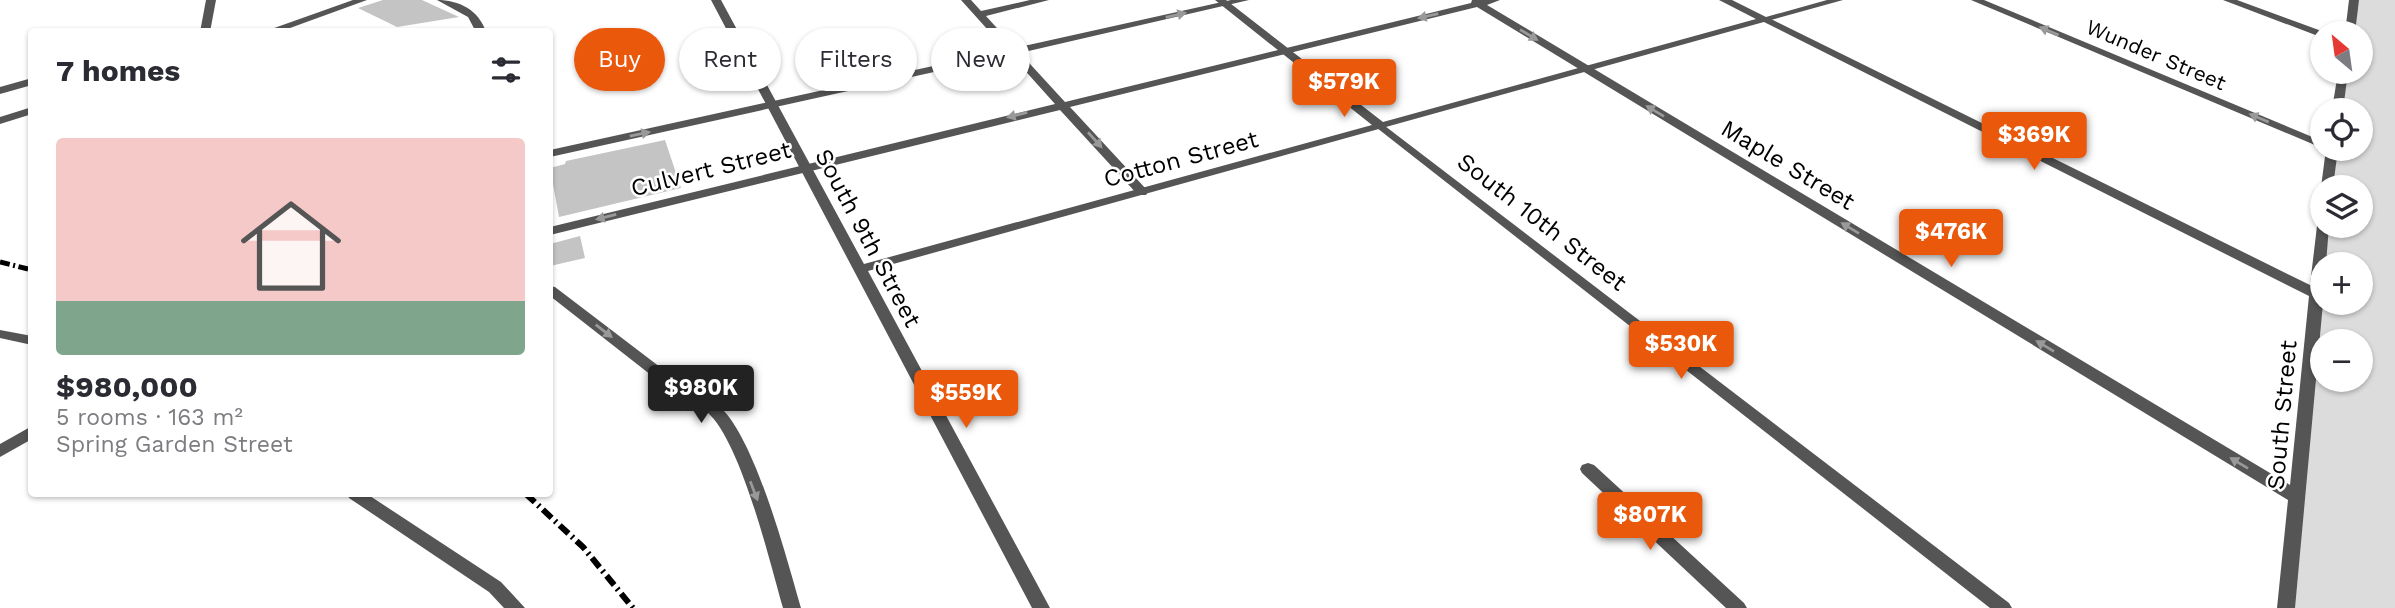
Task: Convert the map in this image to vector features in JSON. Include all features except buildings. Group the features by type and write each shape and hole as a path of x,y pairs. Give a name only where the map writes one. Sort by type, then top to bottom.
{"street":[{"path":"206,28 211,0"},
{"path":"280,28 362,0"},
{"path":"442,0 467,10 480,28"},
{"name":"South 9th Street","path":"716,0 1041,608"},
{"path":"966,0 992,28"},
{"path":"979,14 1044,0"},
{"path":"1030,48 1223,2 1244,0"},
{"name":"Culvert Street","path":"553,230 1286,51 1474,2 1495,0"},
{"path":"1724,0 2310,291"},
{"name":"Cotton Street","path":"859,269 1838,0"},
{"name":"Wunder Street","path":"1976,0 2310,140"},
{"path":"2228,0 2310,30"},
{"path":"2351,21 2354,0"},
{"name":"South 10th Street","path":"1223,2 2003,608"},
{"name":"Maple Street","path":"1474,2 2298,498"},
{"path":"1030,69 1142,192"},
{"path":"553,153 931,70"},
{"path":"0,91 28,82"},
{"path":"0,121 28,111"},
{"path":"553,292 694,400 712,408 733,436 767,525 792,608"},
{"name":"South Street","path":"2286,608 2315,315"},
{"path":"0,334 28,340"},
{"path":"0,451 28,434"},
{"path":"1588,468 1738,608"},
{"path":"360,497 495,587 516,608"}],"shaded area":[{"path":"2354,0 2395,0 2395,608 2286,608 2310,360 2310,392 2373,392 2373,329 2313,329 2314,315 2373,315 2373,252 2320,252 2322,238 2373,238 2373,175 2329,175 2330,161 2373,161 2373,98 2339,98 2341,84 2373,84 2373,21 2351,21"}],"railway":[{"path":"0,262 28,269"},
{"path":"529,497 583,547 633,608"}]}
